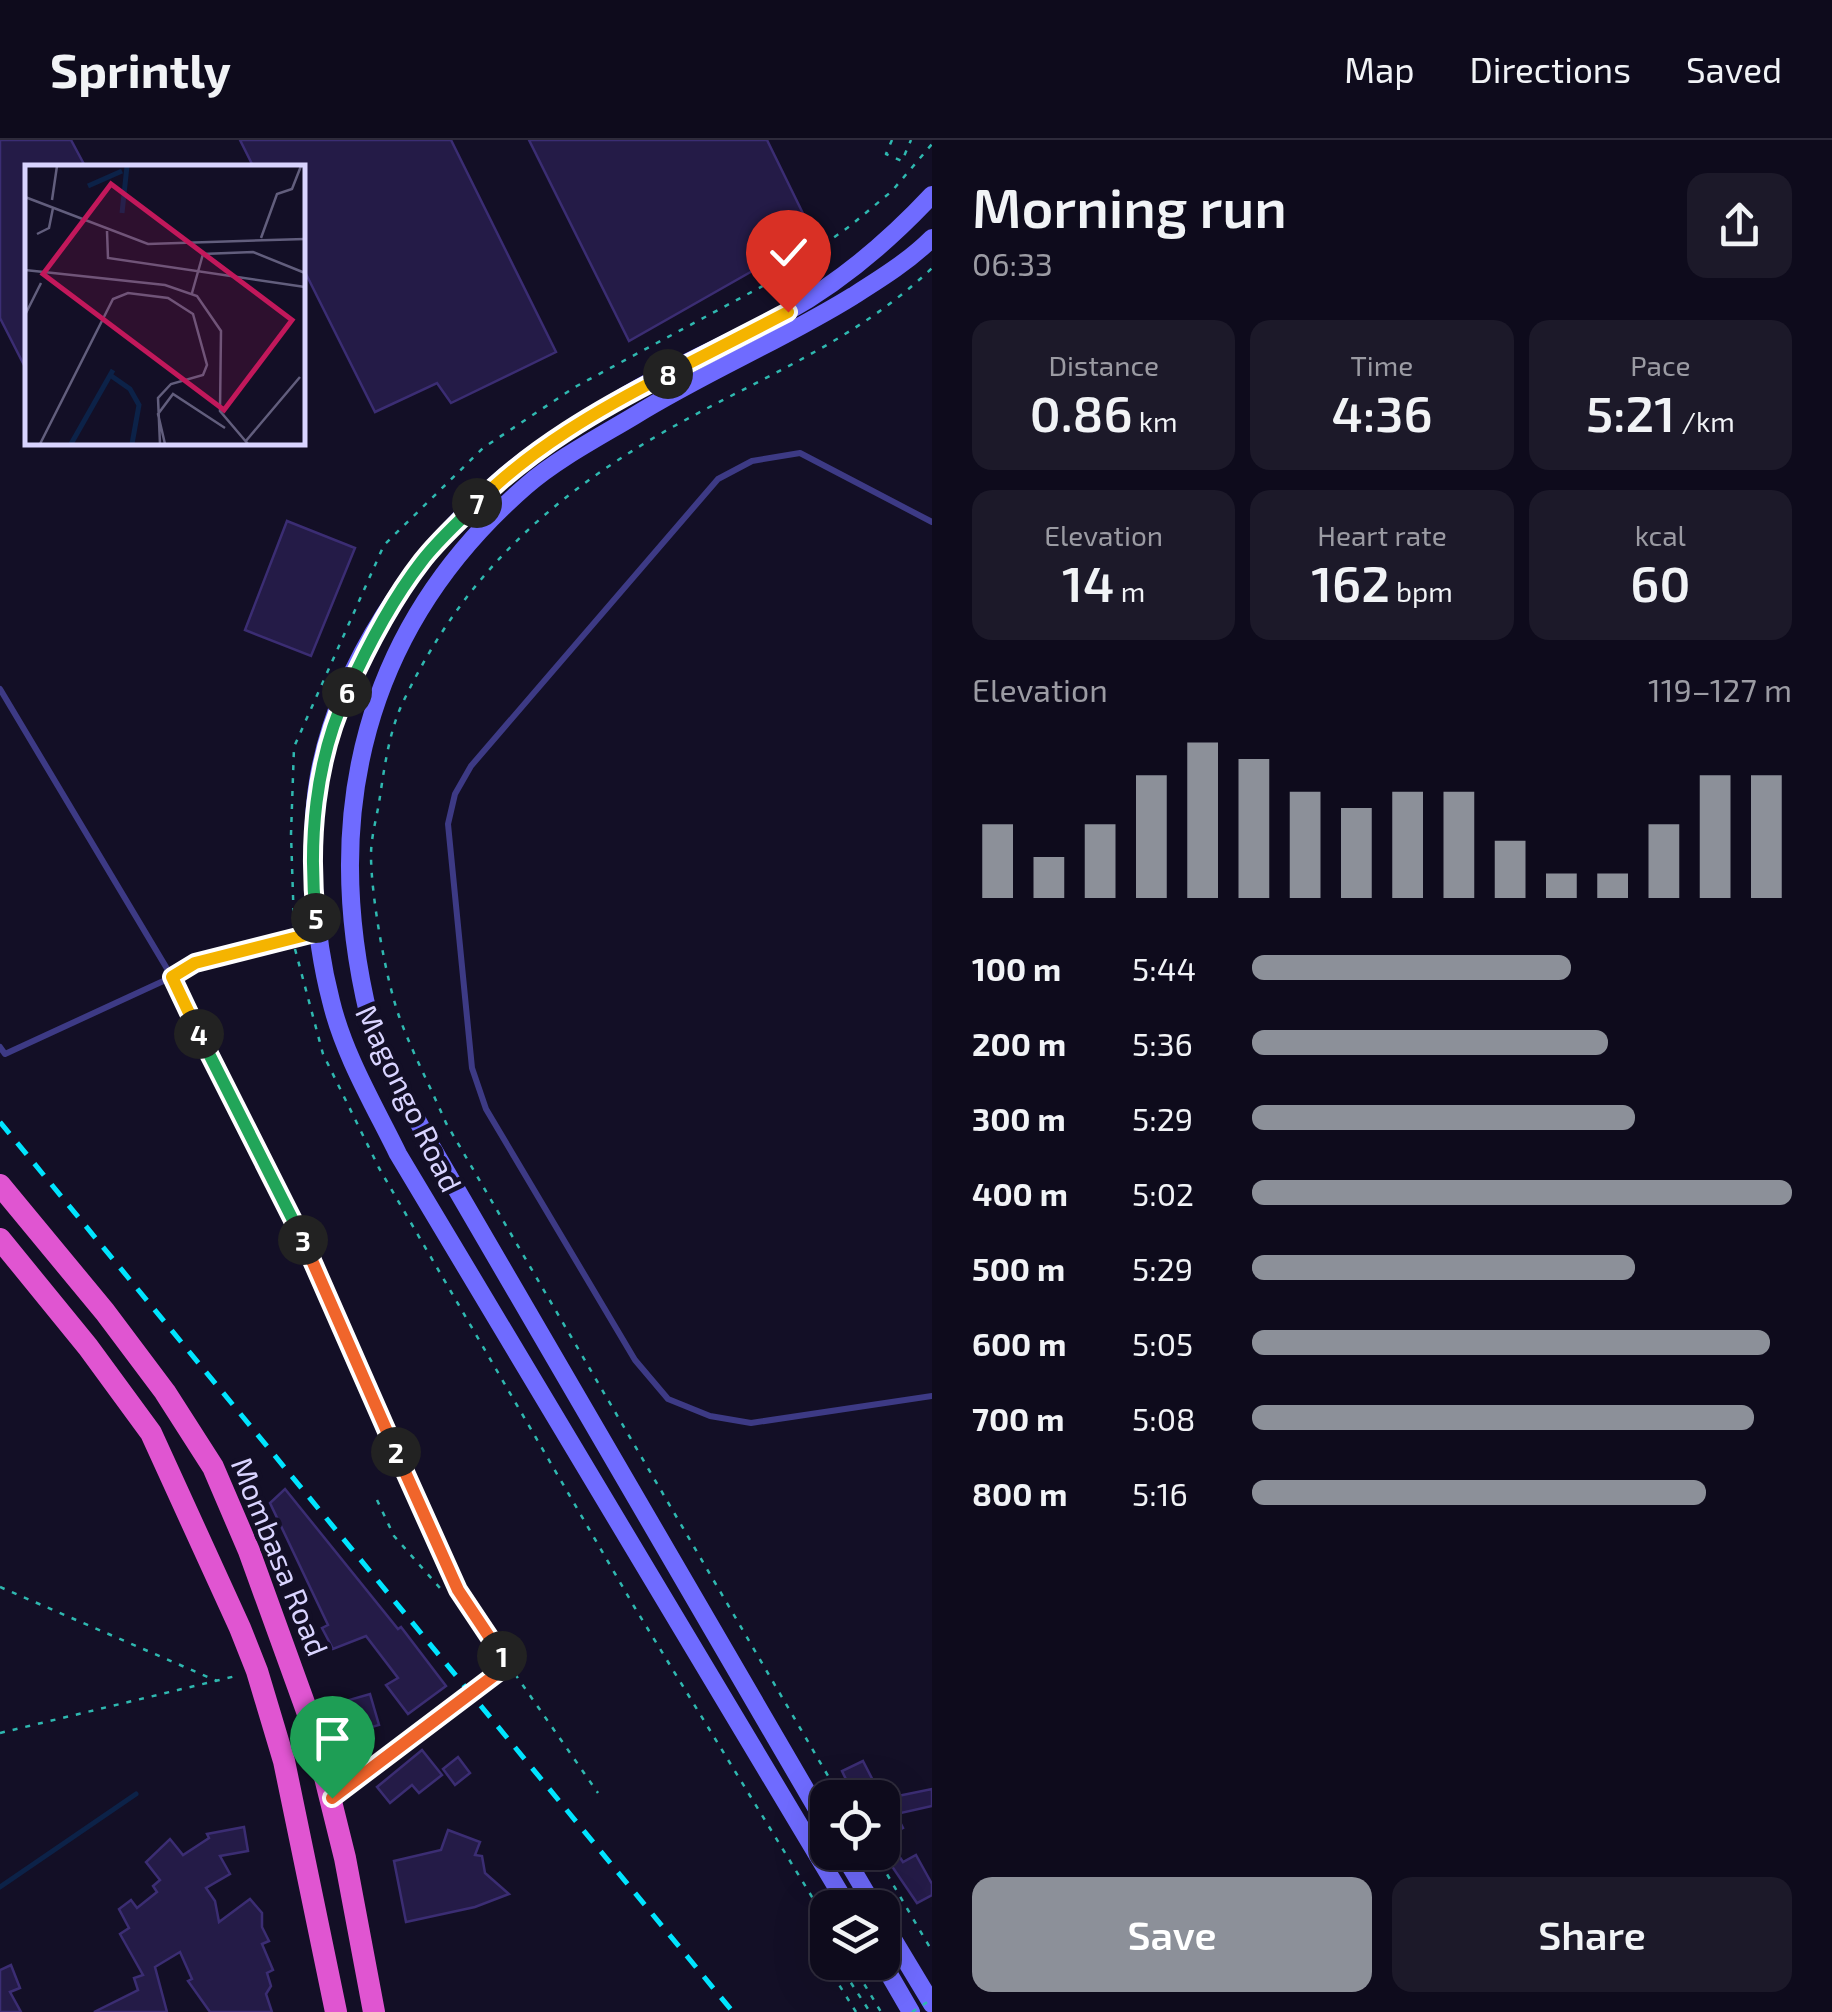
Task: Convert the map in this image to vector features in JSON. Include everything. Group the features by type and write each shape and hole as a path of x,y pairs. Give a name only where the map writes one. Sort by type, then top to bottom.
{"highway":[{"name":"Mombasa Road","path":"0,1185 105,1312 165,1392 213,1467 249,1551 312,1724 332,1798 374,2012"},
{"name":"Mombasa Road","path":"0,1239 88,1346 151,1434 257,1670 284,1761 336,2012"}],"main road":[{"name":"Magongo Road","path":"838,1890 398,1154 357,1072 332,1004 318,932 314,884 319,778 333,721 378,627 424,558 498,481 628,394 788,312 876,251 932,194"},
{"name":"Magongo Road","path":"810,1797 426,1137 371,1025 356,941 349,851 358,763 379,688 414,622 462,548 528,484 637,413 800,329 882,278 932,238"},
{"path":"398,1154 426,1137"},
{"path":"900,1950 932,2002"},
{"path":"893,1980 912,2012"}],"lane":[{"path":"932,522 800,453 752,461 718,479 471,766 456,794 448,824 472,1068 486,1109 635,1360 668,1399 710,1416 751,1424 932,1396"},
{"path":"0,689 172,977 311,1255 458,1590 508,1665 332,1798"},
{"path":"0,1047 5,1054 195,963 318,932"}],"path":[{"path":"892,140 886,154 902,162 912,140"},
{"path":"294,929 294,747 384,545 482,448 574,387 772,281 892,191 932,144"},
{"path":"830,1780 446,1123 399,1017 382,937 371,854 383,776 402,703 444,630 486,569 553,505 662,433 802,362 908,290 932,268"},
{"path":"295,948 323,1054 380,1168 635,1608 810,1894"},
{"path":"377,1500 394,1536 440,1588 458,1590"},
{"path":"0,1588 219,1682"},
{"path":"508,1665 598,1793"},
{"path":"0,1733 257,1670"},
{"path":"884,1870 932,1952"},
{"path":"856,2012 831,1972 840,1966 870,2012"},
{"path":"862,1980 881,2012"},
{"path":"912,2012 932,2002"}],"building":[{"path":"0,140 71,140 84,165 25,165 25,367 0,318"},
{"path":"240,140 451,140 556,352 451,403 437,383 375,412 305,272 305,165 252,165"},
{"path":"529,140 767,140 814,236 629,341"},
{"path":"287,521 355,548 311,656 245,630"},
{"path":"285,1489 446,1686 408,1714 386,1685 398,1678 366,1636 333,1649 322,1628 328,1625 270,1503"},
{"path":"370,1694 379,1725 358,1731 349,1700"},
{"path":"422,1750 442,1775 419,1793 412,1785 390,1803 377,1787"},
{"path":"458,1757 470,1773 455,1785 443,1769"},
{"path":"863,1761 873,1780 846,1780 842,1771"},
{"path":"932,1789 932,1806 900,1813 900,1796"},
{"path":"244,1827 248,1851 220,1856 230,1874 206,1888 215,1901 219,1922 250,1899 262,1913 262,1927 269,1941 262,1944 273,1970 267,1973 271,1986 266,1994 272,2012 210,2012 188,1981 192,1979 180,1952 155,1967 167,2012 94,2012 138,1990 134,1978 143,1975 120,1934 129,1928 119,1909 131,1900 137,1908 157,1892 153,1886 160,1880 146,1862 170,1839 183,1855 209,1838 207,1834"},
{"path":"448,1830 480,1842 475,1855 482,1856 485,1873 509,1894 475,1907 406,1922 394,1861 441,1850"},
{"path":"916,1855 932,1884 932,1895 917,1903 894,1870 900,1870 900,1858 903,1862"},
{"path":"11,1965 20,1988 10,1992 21,2012 0,2012 0,1970"}],"waterway":[{"path":"0,1887 136,1794"}],"railway":[{"path":"0,1122 733,2012"}],"route":[{"path":"332,1798 508,1665 458,1590 311,1255 172,977 195,963 318,932 314,884 319,778 333,721 378,627 424,558 498,481 555,441 628,394 788,312"}]}
